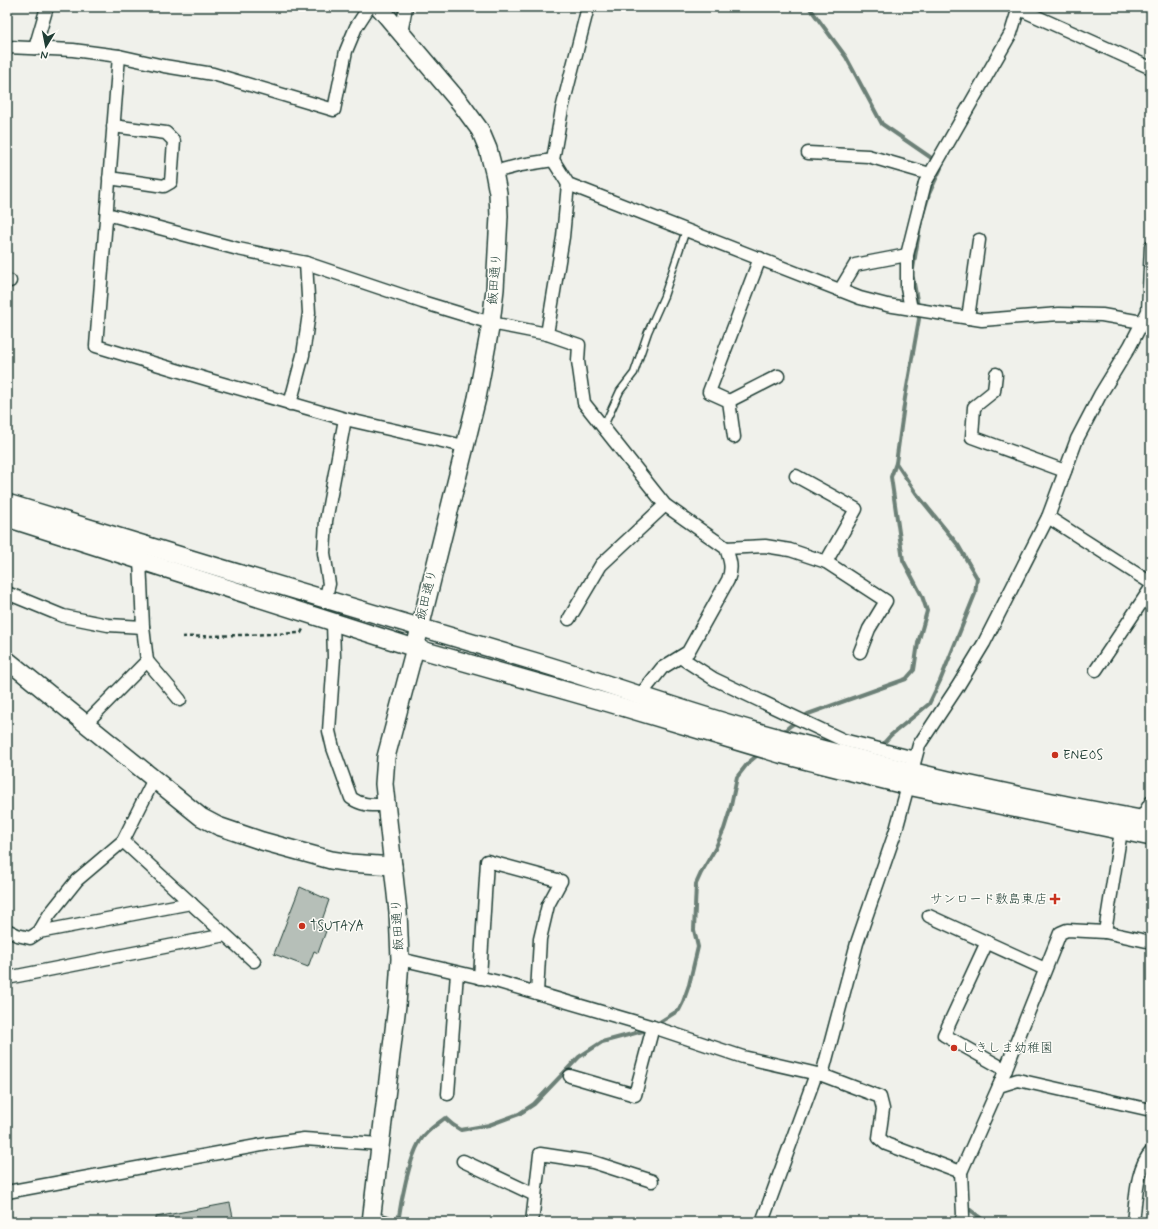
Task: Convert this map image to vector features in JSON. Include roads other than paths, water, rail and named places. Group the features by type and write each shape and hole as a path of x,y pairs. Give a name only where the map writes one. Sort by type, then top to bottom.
{"street":[{"path":"35,48 47,7"},
{"path":"7,47 73,50 119,56 164,66 213,74 334,110 346,50 356,27 369,7"},
{"name":"飯田通り","path":"376,1221 380,1144 398,1005 400,959 398,912 384,784 386,757 415,648 477,398 491,324 495,289 499,216 498,193 494,172 488,149 480,130 461,104 379,7"},
{"path":"401,32 406,7"},
{"path":"547,334 564,237 568,184 553,160 562,109 588,7"},
{"path":"911,309 907,288 907,255 925,184 1011,33 1018,8 1151,68"},
{"path":"119,56 96,346 345,419 464,446"},
{"path":"109,178 164,186 170,182 174,140 166,133 113,126"},
{"path":"808,153 868,156 930,174"},
{"path":"494,172 521,165 553,160"},
{"path":"568,184 874,302 982,320 1059,314 1102,315 1147,323"},
{"path":"107,214 238,249 306,263 491,324 547,334 579,345 578,361 584,403 665,505 726,548 732,571 688,652 662,668 641,696"},
{"path":"968,318 979,240"},
{"path":"762,1222 819,1074 857,943 896,830 919,745 984,643 1048,516 1077,439 1100,395 1130,346 1147,323 1151,246"},
{"path":"840,290 855,265 907,255"},
{"path":"729,401 709,392 760,258"},
{"path":"290,404 303,355 309,313 306,263"},
{"path":"996,374 994,391 974,407 972,437 1065,472"},
{"path":"729,401 778,376"},
{"path":"729,401 734,437"},
{"path":"325,600 329,584 324,553 326,521 345,419"},
{"path":"796,476 856,509 826,562"},
{"path":"7,503 325,600 537,662 641,696 782,739 911,772 1151,837"},
{"path":"569,619 601,565 665,505"},
{"path":"1048,516 1151,583"},
{"path":"7,518 415,648 609,703 780,754 911,772 1146,820 1151,802"},
{"path":"726,548 765,546 790,550 826,562 886,601 869,629 860,652"},
{"path":"140,560 143,627 147,661 180,700"},
{"path":"1096,670 1151,588"},
{"path":"7,593 63,616 108,625 143,627"},
{"path":"334,622 334,658 330,731 333,748 351,798 363,805 386,805"},
{"path":"680,657 714,679 911,772"},
{"path":"7,660 201,818 262,841 331,860 393,866"},
{"path":"85,724 147,661"},
{"path":"39,932 49,915 77,880 122,840 154,779"},
{"path":"1105,932 1121,830"},
{"path":"122,840 254,961"},
{"path":"480,978 486,861 561,881 548,905 540,939 536,993"},
{"path":"7,930 17,935 30,938 39,932 191,903"},
{"path":"930,916 1045,969"},
{"path":"961,1222 963,1215 961,1172 1006,1070 1060,933 1067,930 1105,932 1151,942"},
{"path":"7,978 225,935"},
{"path":"987,942 944,1035 1006,1070"},
{"path":"400,959 536,993 653,1027 743,1057 819,1074 880,1096 883,1109 879,1138 886,1144 961,1172"},
{"path":"448,1094 457,973"},
{"path":"570,1076 635,1095 653,1027"},
{"path":"999,1086 1018,1080 1151,1110"},
{"path":"7,1192 267,1144 304,1139 380,1144"},
{"path":"1133,1222 1140,1172 1145,1158 1151,1152"},
{"path":"532,1222 540,1154 593,1162 652,1181"},
{"path":"463,1161 535,1195"}],"lane":[{"path":"603,428 620,391 634,374 648,332 664,296 686,230"}],"waterway":[{"path":"809,7 846,57 882,124 930,157 941,168 929,194 921,221 913,269"},
{"path":"781,734 808,714 906,679 914,670 918,643 927,611 922,596 903,560 891,477 896,463 905,398 919,319 913,278"},
{"path":"882,745 891,735 929,704 940,681 975,594 977,578 958,545 916,493 896,463"},
{"path":"655,1025 679,1010 683,1002 689,985 698,947 694,930 696,884 724,829 730,810 737,777 748,763 760,753"},
{"path":"398,1222 403,1192 412,1158 422,1137 428,1131 445,1118 461,1130 489,1125 519,1114 534,1104 579,1057 602,1042 649,1028"},
{"path":"969,1209 986,1222"}],"place":[{"name":"ENEOS","path":"1055,755"},
{"name":"サンロード敷島東店","path":"1055,899"},
{"name":"TSUTAYA","path":"302,926"},
{"name":"しきしま幼稚園","path":"954,1048"}]}
